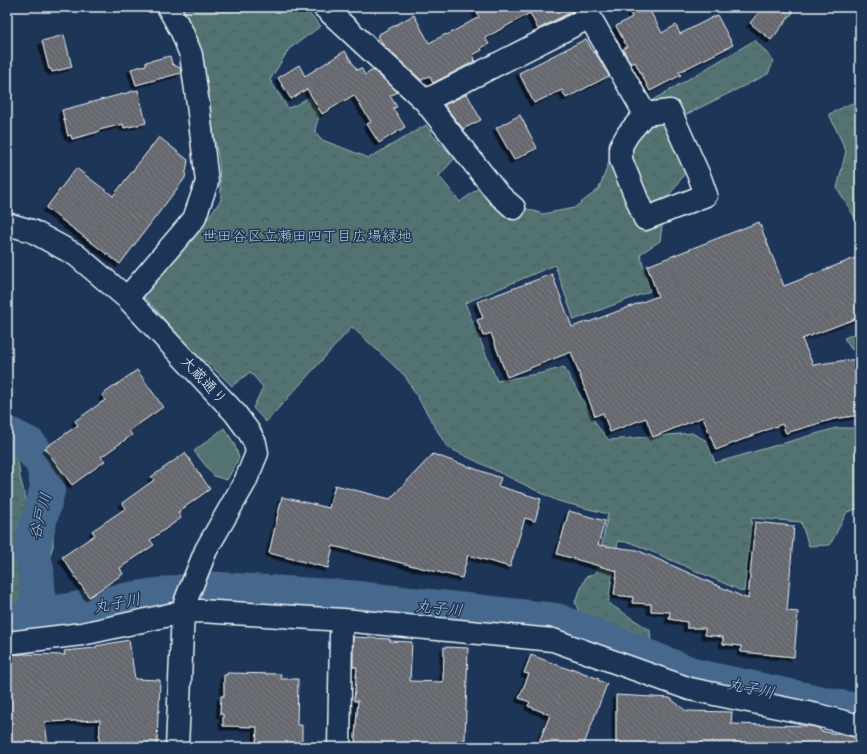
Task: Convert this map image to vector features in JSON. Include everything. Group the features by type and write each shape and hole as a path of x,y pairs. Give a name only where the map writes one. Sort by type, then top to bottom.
{"street":[{"path":"127,298 194,219 207,182 191,55 182,32 168,7"},
{"path":"324,7 425,101 498,194 514,208"},
{"path":"425,101 587,12 645,114"},
{"path":"670,111 706,195 645,219 621,160 621,146 624,140 645,114 670,111"},
{"name":"大蔵通り","path":"7,224 32,231 76,255 127,298 234,413 249,432 255,443 257,453 245,482 206,550 187,599 177,747"},
{"path":"7,643 82,634 187,599 200,611 343,620 553,640 690,689 817,715 860,726"},
{"path":"339,747 341,635 343,620"}],"green space":[{"name":"世田谷区立瀬田四丁目広場緑地","path":"182,7 303,7 321,26 289,49 270,80 288,108 309,97 319,115 315,130 320,139 369,158 426,125 434,137 455,158 439,176 460,202 480,187 487,196 543,214 574,208 599,189 617,140 634,111 755,40 774,61 768,74 669,123 685,173 666,198 660,241 640,254 650,291 574,320 555,265 465,303 497,381 542,373 564,367 598,427 609,440 692,433 707,441 715,463 836,428 860,428 860,508 847,512 830,545 809,546 801,522 752,518 744,592 632,543 618,541 608,603 650,630 651,644 581,617 575,602 586,577 596,573 608,514 558,501 447,447 405,376 352,327 266,422 253,408 263,387 250,372 232,386 207,362 198,357 142,294 192,240 221,200 219,161 203,79 198,38"},
{"path":"852,103 857,119 860,123 860,226 837,188 846,151 829,114"},
{"path":"860,332 860,350 851,349 844,338"},
{"path":"224,428 234,443 239,458 227,480 214,476 194,451"},
{"path":"9,443 18,459 20,477 27,503 48,524 53,534 53,546 47,565 46,600 33,620 7,625 7,444"}],"building":[{"path":"474,7 572,7 573,11 538,29 530,13 485,38 489,44 481,48 482,50 473,55 475,61 433,83 429,76 421,80 383,45 378,36 380,35 379,34 414,15 429,43 446,34 447,35 479,17"},
{"path":"639,7 648,7 662,33 676,25 680,34 717,15 733,45 679,72 681,75 650,91 635,62 631,64 623,49 627,47 616,26 632,17 630,12"},
{"path":"763,7 797,7 771,40 750,23"},
{"path":"64,35 72,67 52,72 51,69 49,69 42,41"},
{"path":"586,39 609,76 566,98 562,90 534,103 519,73"},
{"path":"345,51 357,70 361,68 365,75 373,70 398,92 390,96 397,107 393,108 405,127 379,143 367,124 371,122 354,95 322,114 307,89 291,99 278,78 299,65 305,76"},
{"path":"170,56 172,64 180,68 181,73 136,85 131,69 146,65 146,62"},
{"path":"138,90 146,123 124,128 123,124 72,139 71,135 68,136 62,110"},
{"path":"467,94 481,120 463,129 444,105"},
{"path":"520,115 537,148 514,160 496,128"},
{"path":"159,137 188,160 185,178 120,264 46,208 76,168 113,196"},
{"path":"759,222 784,286 860,256 860,317 802,339 813,365 860,359 860,415 834,419 786,433 782,424 716,450 703,417 653,437 646,418 610,432 603,413 595,416 571,352 507,377 491,333 483,336 477,320 483,318 477,302 552,274 572,327 658,296 647,266"},
{"path":"137,370 163,407 129,431 132,435 101,457 105,461 72,485 45,448 78,425 75,421 105,400 102,395"},
{"path":"185,453 210,489 178,512 181,518 150,540 154,545 120,568 123,574 89,597 62,557 95,535 92,531 126,508 122,503 154,480 151,477"},
{"path":"433,454 501,478 498,486 541,499 535,521 525,518 510,567 468,555 462,578 333,546 328,568 269,553 282,497 329,508 335,485 390,499"},
{"path":"569,511 605,521 598,545 637,550 748,599 755,522 794,526 787,611 798,612 794,657 741,652 741,646 723,644 723,637 705,635 705,628 687,628 687,622 669,619 670,612 651,611 651,604 632,603 633,597 614,595 617,571 557,554"},
{"path":"353,637 412,642 410,681 443,682 444,647 468,648 465,740 463,740 463,747 356,747 355,737 358,701 354,701 357,667 353,667"},
{"path":"129,640 135,679 160,680 157,747 99,747 100,720 45,722 48,747 7,747 7,655 65,655 64,651 96,648 96,646"},
{"path":"531,655 571,670 571,668 599,679 598,680 607,684 583,747 537,747 550,715 528,706 530,702 519,698 529,674 524,673"},
{"path":"227,673 281,674 281,679 298,679 297,725 302,725 302,747 256,747 257,727 223,726 223,714 220,714 221,696 224,696 224,675 227,675"},
{"path":"616,695 670,698 686,711 732,712 731,724 815,727 820,729 820,731 860,738 860,747 616,747"}],"waterway":[{"name":"谷戸川","path":"7,434 29,445 44,464 48,487 31,551 36,568 39,617"},
{"name":"丸子川","path":"7,622 136,599 204,589 348,598 556,621 697,677 860,712"}]}
